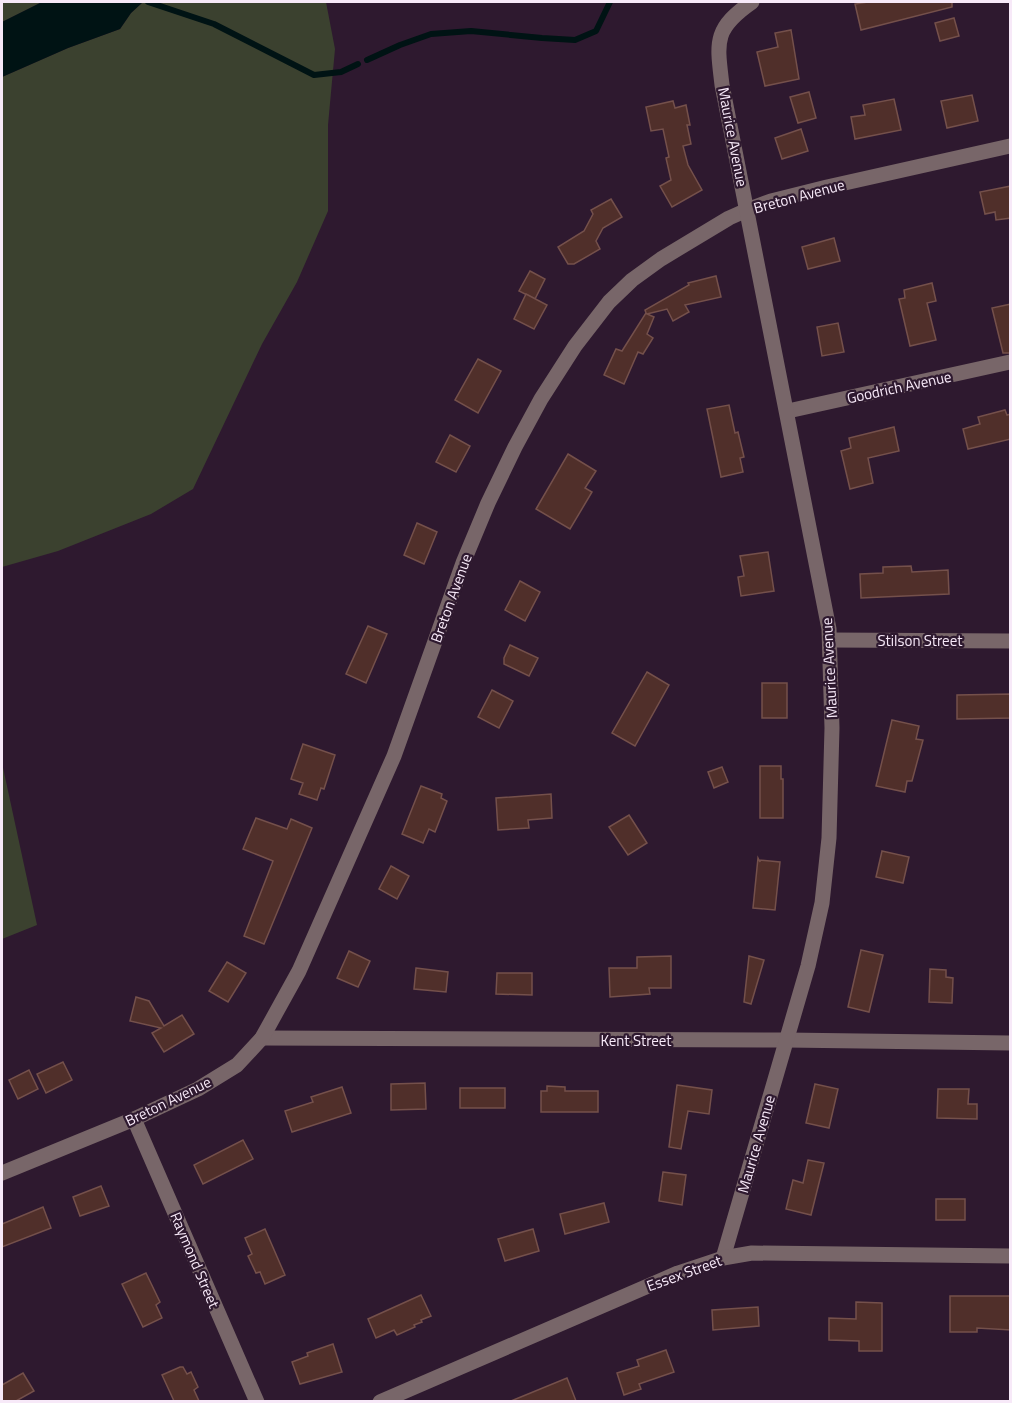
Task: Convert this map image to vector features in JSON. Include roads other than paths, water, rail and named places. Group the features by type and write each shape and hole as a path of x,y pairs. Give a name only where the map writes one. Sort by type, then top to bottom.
{"street":[{"name":"Maurice Avenue","path":"723,1258 808,966 821,910 829,838 832,728 830,639 788,411 722,85 719,38 730,21 752,2"},
{"name":"Breton Avenue","path":"2,1173 134,1119 198,1089 237,1065 262,1038 299,971 394,756 463,562 488,503 541,399 586,329 609,302 632,280 686,243 747,210 771,201 827,187 1011,146"},
{"name":"Goodrich Avenue","path":"788,411 1011,362"},
{"name":"Stilson Street","path":"830,639 1011,641"},
{"name":"Kent Street","path":"262,1038 1011,1043"},
{"name":"Raymond Street","path":"134,1119 257,1401"},
{"name":"Essex Street","path":"380,1401 678,1273 723,1258 752,1253 1011,1256"}],"waterway":[{"path":"148,2 214,24 314,75 341,72 358,64"},
{"path":"367,60 431,34 471,31 575,40 596,31 610,2"}]}
